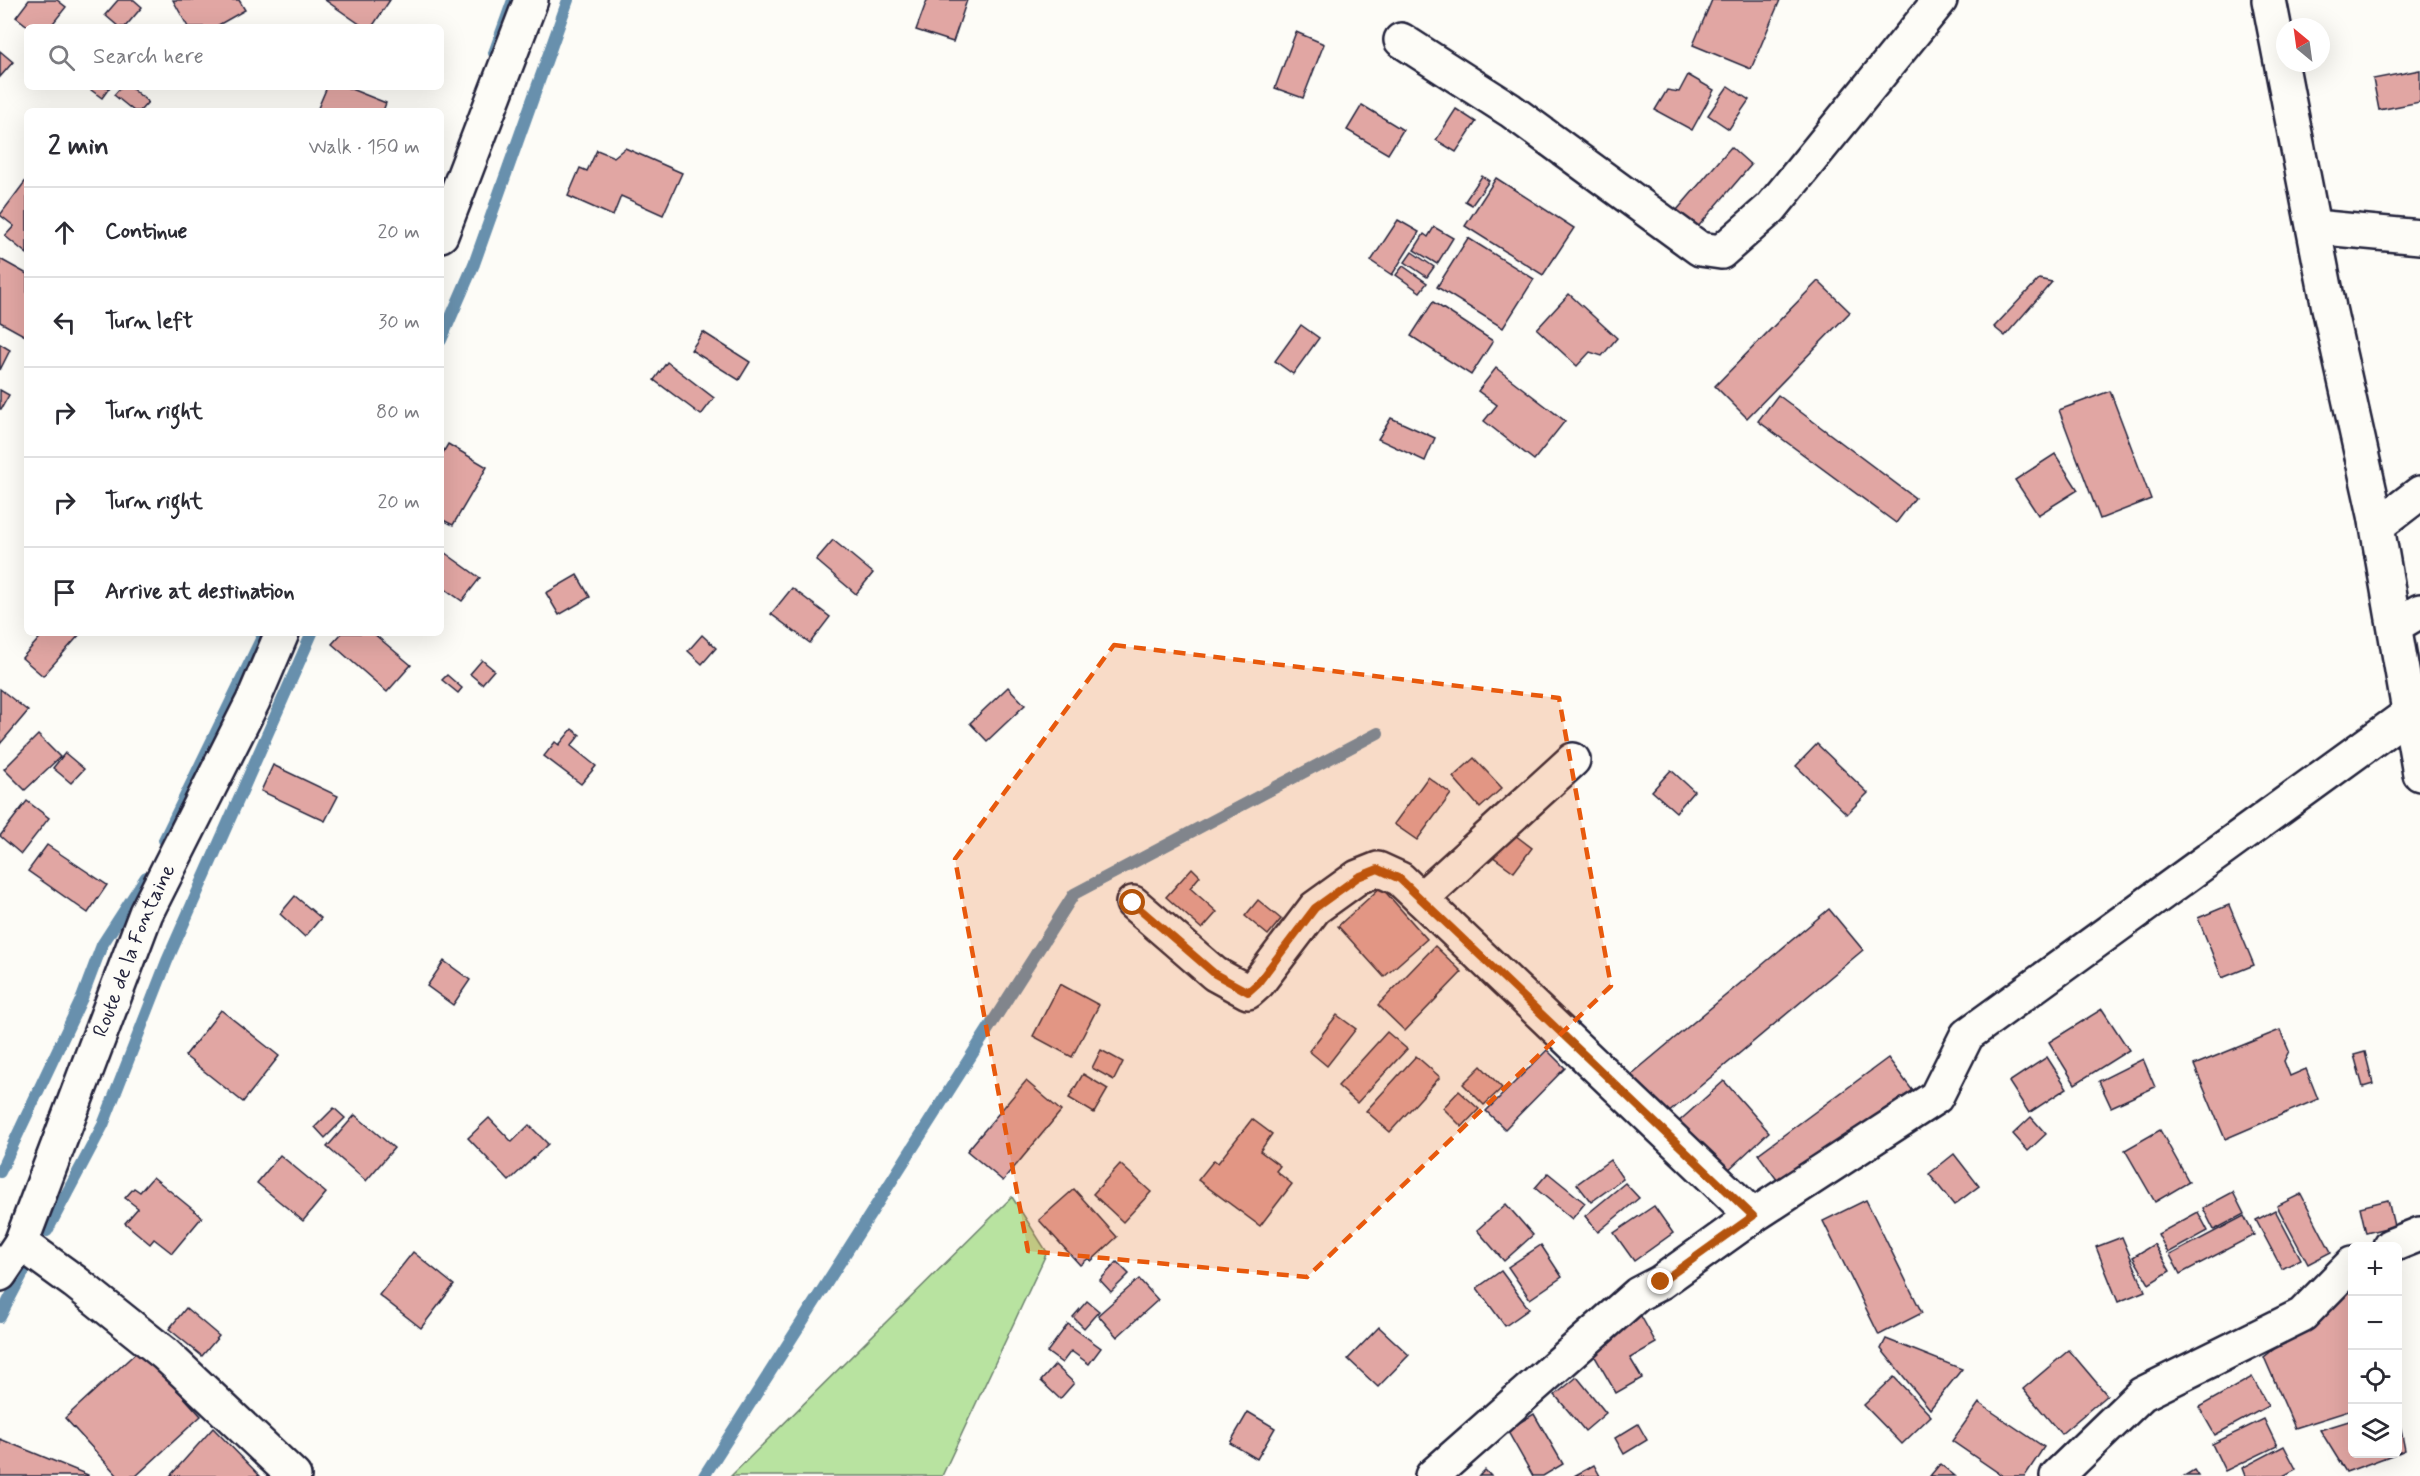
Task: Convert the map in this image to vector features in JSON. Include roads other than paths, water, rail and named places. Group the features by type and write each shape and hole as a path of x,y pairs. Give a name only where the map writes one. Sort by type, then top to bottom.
{"street":[{"path":"444,227 531,0"},
{"path":"1401,40 1510,110 1700,249 1721,252 1772,208 1940,0"},
{"path":"2269,0 2329,308 2377,526 2408,618 2410,713 2420,774"},
{"path":"2314,227 2420,237"},
{"path":"2377,526 2420,493"},
{"name":"Route de la Fontaine","path":"0,1274 21,1243 146,913 253,701 281,636"},
{"path":"1432,1476 1638,1294 1661,1282 1753,1216 1936,1097 1967,1035 2410,713"},
{"path":"1421,899 1573,760"},
{"path":"1133,903 1215,974 1248,992 1258,983 1315,908 1358,877 1378,869 1400,879 1753,1216"},
{"path":"2400,1242 2420,1234"},
{"path":"21,1243 75,1282 165,1354 294,1476"},
{"path":"2057,1476 2142,1394 2302,1315 2348,1268"}],"waterway":[{"path":"494,53 513,0"},
{"path":"444,333 474,264 568,0"},
{"path":"164,840 263,636"},
{"path":"47,1231 103,1125 167,961 311,636"},
{"path":"704,1476 1074,894 1378,733"},
{"path":"0,1172 82,998 102,945 146,877"},
{"path":"0,1317 25,1269"}]}
